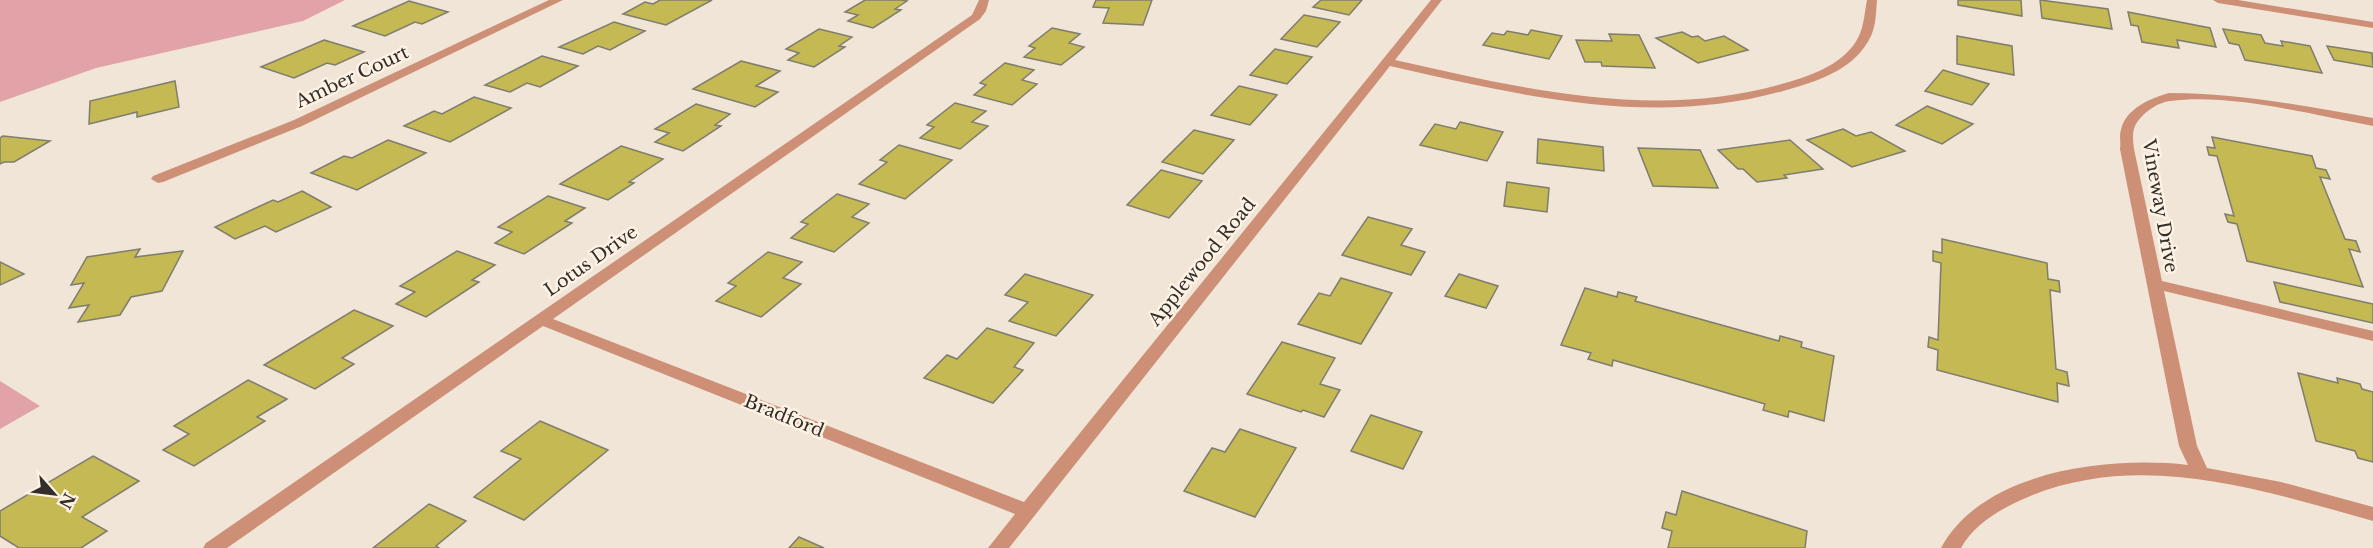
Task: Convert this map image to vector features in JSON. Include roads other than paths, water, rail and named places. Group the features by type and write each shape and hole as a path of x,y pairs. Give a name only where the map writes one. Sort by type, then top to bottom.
{"street":[{"name":"Amber Court","path":"158,179 298,123 558,0"},
{"name":"Lotus Drive","path":"213,548 976,17 981,11 984,0"},
{"name":"Applewood Road","path":"998,548 1437,0"},
{"path":"1386,62 1524,93 1589,102 1674,104 1718,101 1791,87 1819,76 1841,63 1854,52 1866,35 1872,0"},
{"path":"2218,0 2373,25"},
{"name":"Vineway Drive","path":"2200,472 2188,446 2127,149 2127,129 2138,113 2152,103 2169,97 2212,97 2265,102 2373,122"},
{"path":"2154,284 2373,336"},
{"name":"Bradford","path":"542,320 1027,512"},
{"path":"1951,548 1956,536 1986,510 2022,489 2086,470 2132,468 2200,472 2305,495 2373,514"}]}
